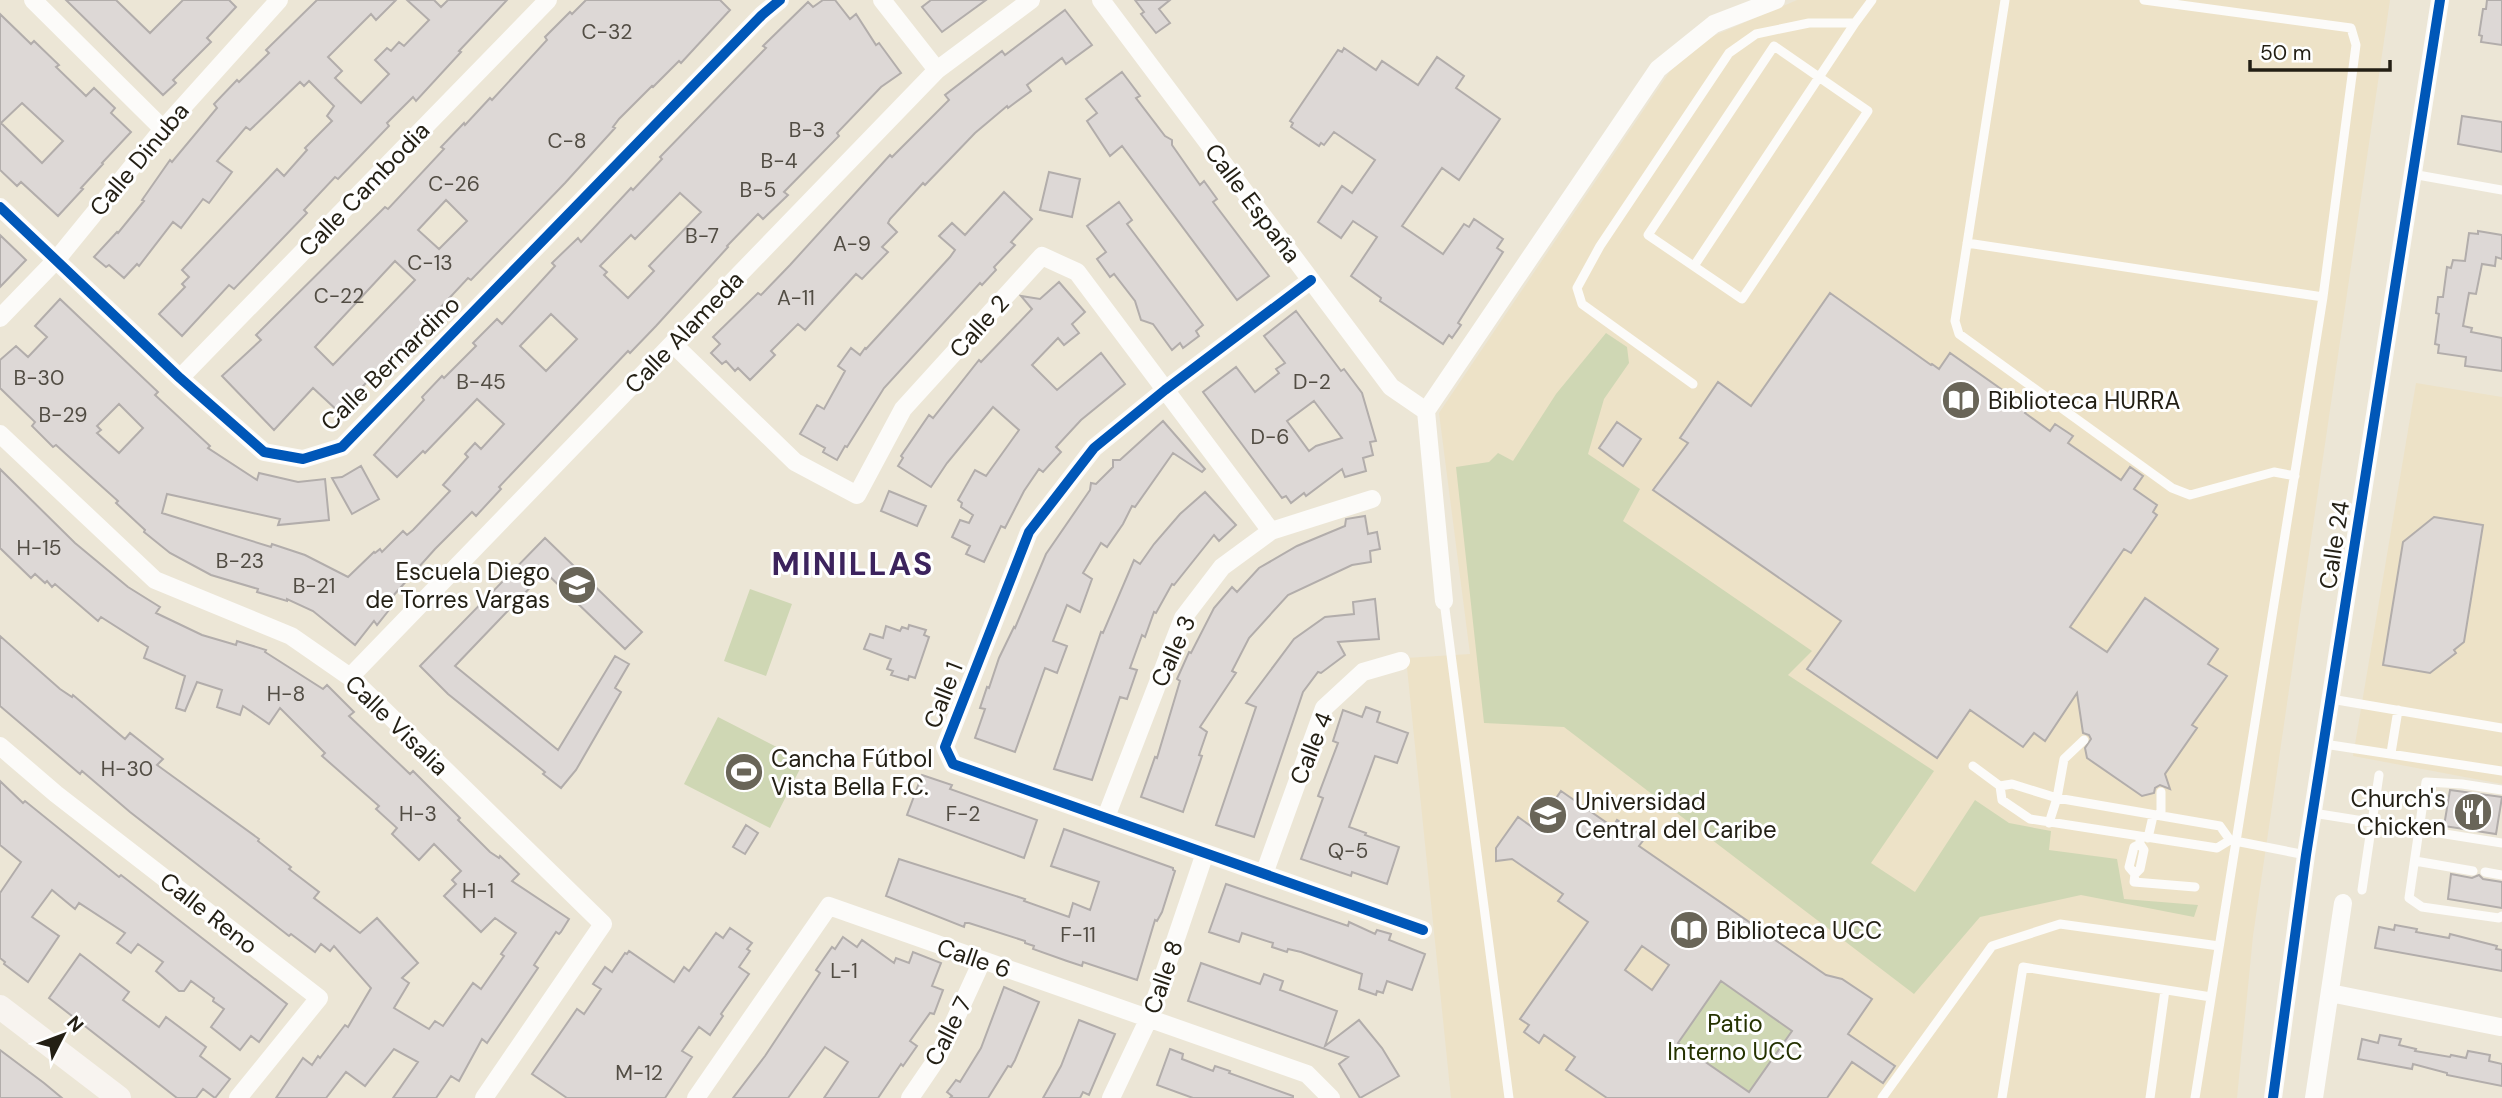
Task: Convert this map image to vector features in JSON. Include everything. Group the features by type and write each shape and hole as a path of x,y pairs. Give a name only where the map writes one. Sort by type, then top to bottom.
{"main road":[{"path":"0,1007 119,1098"}],"street":[{"path":"33,0 163,129"},
{"name":"Calle Cambodia","path":"180,378 548,0"},
{"name":"Calle Bernardino","path":"0,207 180,378 264,452 303,459 342,447 762,15 780,0"},
{"path":"882,0 937,70"},
{"name":"Calle Alameda","path":"350,677 937,70 1031,0"},
{"name":"Calle España","path":"1101,0 1391,387 1426,411"},
{"path":"1444,601 1426,411 1658,69 1714,24 1776,0"},
{"name":"Calle 24","path":"2273,1098 2306,855 2440,0"},
{"name":"Calle Dinuba","path":"0,318 57,259 163,129 275,1"},
{"name":"Calle 2","path":"673,344 795,462 857,495 903,409 1042,256 1077,272 1165,390"},
{"name":"Calle 1","path":"1311,280 1165,390 1094,448 1029,532 945,747 953,764 1423,930"},
{"path":"1165,390 1271,531"},
{"name":"Calle Visalia","path":"0,434 155,580 291,636 350,677 603,924 484,1098"},
{"name":"Calle 3","path":"1106,817 1183,618 1222,568 1271,531 1372,499"},
{"name":"Calle 4","path":"1264,874 1324,708 1363,672 1401,661"},
{"name":"Calle Reno","path":"0,746 56,794 318,998 238,1098"},
{"name":"Calle 8","path":"1111,1098 1149,1018 1205,853"},
{"path":"2314,1098 2343,903"},
{"name":"Calle 6","path":"696,1098 829,906 1307,1074 1331,1098"},
{"name":"Calle 7","path":"910,1098 938,1057 982,961"},
{"path":"2330,993 2500,1027"}],"lane":[{"path":"1693,266 1872,0"},
{"path":"2005,0 1955,320 1959,334 2172,488 2190,495 2274,472 2295,476"},
{"path":"2144,0 2351,28 2356,45 2323,296 2233,841 2195,1098"},
{"path":"1693,384 1581,304 1577,288 1600,246 1729,53 1756,34 1809,23 1855,23"},
{"path":"1774,46 1820,76 1868,111 1742,299 1648,235 1774,46"},
{"path":"2412,174 2502,190"},
{"path":"1967,243 2323,296"},
{"path":"1444,601 1509,1098"},
{"path":"2331,699 2502,728"},
{"path":"2391,754 2398,710"},
{"path":"2049,822 2057,798 2064,760 2084,740"},
{"path":"2324,744 2502,771"},
{"path":"1973,766 2000,786 2002,800 2030,820 2143,840 2217,848 2233,841 2306,855"},
{"path":"2362,890 2379,775"},
{"path":"2502,790 2426,782 2409,898 2422,907 2499,918 2502,916"},
{"path":"2000,786 2012,784 2057,798 2220,826 2233,841"},
{"path":"2161,792 2157,816 2143,840 2140,869 2135,874 2134,882 2195,887"},
{"path":"2313,813 2502,843"},
{"path":"2415,861 2473,871"},
{"path":"2485,872 2502,875"},
{"path":"1882,1098 1992,946 2060,923 2219,946"},
{"path":"2002,1098 2023,967 2211,997"},
{"path":"2150,1098 2165,990"}],"shaded area":[{"path":"1797,0 2390,0 2253,936 2237,1098 1451,1098 1406,658 1470,654 1439,413 1670,71 1711,37"},
{"path":"2416,383 2502,397 2502,784 2353,756"}],"green space":[{"path":"1606,333 1627,347 1629,363 1604,399 1588,454 1640,489 1623,521 1812,651 1788,675 1934,771 1871,863 1915,892 1975,800 2009,823 2051,831 2049,850 2117,859 2124,899 2198,905 2194,917 2081,895 1980,917 1914,994 1564,727 1484,723 1456,467 1489,462 1498,453 1513,461 1556,394"},
{"path":"750,589 792,604 766,676 724,661"},
{"name":"Cancha Fútbol Vista Bella F.C.","path":"718,717 804,761 770,828 684,784"},
{"name":"Patio Interno UCC","path":"1721,981 1792,1031 1749,1092 1678,1043"}],"building":[{"path":"66,0 116,0 150,33 183,0 229,0 236,7 207,38 211,42 173,80 176,83 163,95"},
{"path":"317,0 396,0 376,20 371,14 328,57 342,71 335,78 361,103 389,74 375,60 387,48 391,51 399,42 404,46 429,20 407,0 434,0 441,7 448,0 507,0 416,101 413,97 387,123 389,126 338,179 335,177 304,210 307,213 234,289 229,285 182,336 159,314 185,287 182,284 189,277 182,270 277,169 284,176 307,150 305,148 332,121 327,116 334,106 309,81 304,86 300,82 250,130 246,127 217,161 232,172 209,203 203,199 181,228 173,222 139,266 137,264 124,278 94,257 118,233 144,201 142,200 170,160 172,162 217,108 214,104 269,53 266,50"},
{"path":"586,0 720,0 730,10 681,63 679,61 619,119 613,127 615,128 565,183 471,280 468,278 418,335 416,332 390,357 339,412 313,388 274,430 222,376 261,340 256,335 385,207 388,209 444,149 441,147 490,98 492,100 547,40 545,37 570,12 572,14","holes":["446,200 467,221 439,249 418,230","395,261 415,280 333,365 315,347"]},
{"path":"823,0 835,0 850,19 856,14 876,45 879,43 901,73 881,87 837,133 839,136 784,192 788,195 763,219 758,214 727,246 656,326 630,353 628,351 499,487 501,489 476,516 472,512 435,549 384,606 389,610 377,625 374,621 355,645 313,611 287,599 257,592 258,589 211,575 170,553 144,532 145,530 116,503 118,501 56,445 53,447 32,426 35,422 0,388 0,360 16,346 28,357 47,337 35,326 60,299 158,392 155,395 210,446 208,448 257,480 259,473 298,482 325,479 329,520 278,525 280,519 167,494 162,513 305,555 348,577 374,552 380,549 382,552 403,531 407,535 413,530 450,491 443,485 468,457 465,454 475,443 481,449 504,424 477,399 425,453 423,451 397,477 374,455 424,400 422,397 476,346 473,343 497,319 502,324 555,266 552,263 578,238 581,242 631,188 633,190 662,159 660,157 766,48 763,46 808,2 813,7","holes":["680,193 701,212 649,266 654,271 628,298 604,275 607,272 600,266 631,235 635,239","551,314 577,339 546,371 520,346","119,404 143,428 119,453 97,433 101,430 97,426"]},
{"path":"931,0 986,0 942,32 922,7"},
{"path":"1135,0 1170,0 1159,9 1170,23 1156,33 1141,14 1144,12"},
{"path":"2487,0 2502,0 2502,45 2481,42 2482,36 2479,35"},
{"path":"1065,10 1092,45 1066,64 1062,58 1027,85 1031,91 1008,108 1007,106 975,133 925,185 923,183 890,219 888,223 897,232 882,247 888,252 862,279 856,274 805,330 798,324 771,351 775,355 750,380 738,368 735,371 726,361 722,364 711,353 720,344 713,337 758,293 761,295 890,155 892,157 949,100 945,95 1002,51 1005,55"},
{"path":"0,14 31,44 34,41 86,96 94,88 115,108 111,113 131,132 58,216 21,182 17,186 0,170","holes":["22,103 63,141 42,163 1,123"]},
{"path":"1344,48 1376,70 1382,61 1418,85 1437,57 1464,76 1456,88 1500,119 1459,180 1442,168 1402,226 1443,254 1464,224 1469,227 1474,219 1503,239 1497,248 1503,252 1458,323 1461,325 1452,338 1449,335 1443,344 1380,301 1381,298 1351,276 1377,237 1353,221 1341,238 1318,222 1342,186 1352,193 1375,160 1334,132 1324,145 1321,143 1319,146 1291,127 1293,123 1290,121 1338,50 1342,52"},
{"path":"1122,72 1140,96 1136,98 1165,136 1172,140 1172,145 1200,185 1204,181 1217,199 1213,202 1269,276 1237,300 1122,146 1110,156 1087,121 1097,113 1086,99"},
{"path":"2462,116 2502,122 2502,152 2458,144"},
{"path":"1049,172 1080,179 1072,217 1040,210"},
{"path":"1004,192 1032,219 1011,242 1015,245 994,267 996,270 982,285 980,283 884,388 837,460 823,452 825,448 800,434 817,405 824,409 845,371 838,366 851,348 860,355 950,257 955,250 939,236 952,223 965,235"},
{"path":"1119,202 1132,220 1127,224 1203,325 1196,331 1199,336 1183,348 1180,343 1172,350 1153,324 1141,320 1135,301 1114,274 1110,277 1097,259 1106,252 1087,226"},
{"path":"2478,231 2502,235 2502,259 2496,257 2495,266 2482,264 2476,294 2469,293 2463,326 2472,328 2471,332 2502,338 2502,371 2465,366 2466,357 2438,353 2439,345 2435,344 2438,297 2443,297 2447,267 2451,268 2453,260 2465,261 2469,233 2478,234"},
{"path":"0,235 26,260 0,287"},
{"path":"1059,282 1085,312 1072,324 1079,333 1064,345 1058,338 1032,365 1057,390 1101,353 1125,384 1081,420 1056,447 1061,452 1043,472 1039,469 1005,528 1001,526 984,562 966,554 970,546 952,537 960,520 969,523 973,515 961,507 962,503 958,500 975,470 986,476 1019,430 993,407 931,487 898,466 903,458 901,456 929,415 933,418 979,360 981,362 1032,309 1021,296 1040,299"},
{"path":"1830,293 1939,369 1950,353 2028,408 2025,413 2050,431 2055,424 2073,436 2068,443 2121,480 2130,467 2143,476 2134,489 2157,505 2153,512 2157,515 2131,553 2124,549 2070,627 2107,652 2145,598 2218,649 2208,664 2227,676 2192,725 2197,728 2165,774 2170,789 2160,785 2155,788 2154,793 2142,796 2087,758 2085,748 2091,739 2083,733 2077,693 2045,741 2034,733 2023,747 1970,710 1937,758 1807,669 1841,621 1653,490 1688,443 1680,438 1718,382 1751,406"},
{"path":"1296,311 1341,371 1344,369 1362,393 1376,441 1370,442 1373,455 1363,458 1366,471 1345,477 1342,469 1306,496 1304,493 1291,503 1286,496 1282,498 1203,392 1236,367 1255,392 1279,373 1276,369 1285,363 1264,336","holes":["1314,401 1342,438 1309,451 1287,421"]},
{"path":"1163,421 1205,469 1202,472 1173,453 1135,507 1132,506 1107,547 1101,543 1083,573 1092,579 1080,612 1067,605 1053,641 1067,646 1057,673 1045,668 1015,752 975,738 985,709 980,708 987,687 989,688 999,658 1015,628 1046,554 1090,490 1091,483 1096,484 1113,467 1113,460 1120,460"},
{"path":"1617,422 1641,439 1623,466 1599,448"},
{"path":"361,466 379,499 352,514 332,478 342,477"},
{"path":"0,469 75,543 128,587 160,607 156,613 202,635 236,645 237,641 266,650 265,652 323,689 327,685 354,712 349,716 410,774 413,771 490,852 499,858 500,856 519,874 512,881 569,919 559,934 556,932 534,965 538,968 487,1043 482,1039 459,1081 451,1076 436,1098 393,1098 418,1062 394,1049 365,1086 346,1072 326,1098 276,1098 303,1058 312,1065 345,1025 348,1027 371,988 334,946 330,951 321,944 315,952 291,934 289,936 130,812 82,771 80,774 0,706 0,636 60,689 72,697 73,695 125,739 130,733 163,759 157,765 259,839 258,841 291,867 289,869 319,892 314,898 360,933 377,918 418,963 402,978 409,983 394,1008 429,1029 435,1021 443,1026 473,983 481,989 516,933 495,918 481,932 444,896 456,884 452,880 461,871 434,844 419,860 392,834 397,828 376,809 379,806 322,756 325,753 280,708 269,724 243,706 240,715 217,707 222,690 197,682 185,711 176,708 185,676 144,658 148,647 101,617 98,621 55,584 52,587 35,574 31,578 0,548"},
{"path":"889,491 926,506 917,526 881,511"},
{"path":"1205,492 1236,525 1219,541 1214,535 1174,585 1172,584 1156,613 1154,612 1130,668 1137,670 1127,699 1120,697 1092,780 1054,769 1101,632 1103,633 1134,560 1140,564 1180,514"},
{"path":"1365,516 1368,534 1377,532 1380,549 1370,551 1371,562 1352,565 1288,595 1249,638 1232,671 1236,673 1200,727 1207,732 1199,755 1202,756 1183,812 1141,797 1155,757 1157,758 1180,681 1177,679 1214,608 1232,587 1237,592 1259,568 1297,546 1345,526 1346,519"},
{"path":"2434,517 2483,525 2464,642 2454,650 2456,653 2430,673 2383,665 2403,542"},
{"path":"545,538 642,632 625,649 545,572 455,666 558,750 615,656 629,664 615,688 621,692 576,770 561,788 448,694 420,666"},
{"path":"1375,599 1379,639 1338,642 1345,655 1321,673 1318,672 1303,692 1254,837 1216,825 1256,707 1246,703 1294,639 1325,617 1354,614 1353,602"},
{"path":"909,625 926,630 924,635 929,637 915,678 909,676 908,680 891,675 893,671 887,669 891,659 864,649 870,634 883,638 886,626 900,631 902,627 908,629"},
{"path":"1366,707 1380,712 1377,722 1408,733 1397,763 1375,756 1349,827 1399,847 1387,884 1352,872 1351,876 1301,859 1323,798 1318,796 1338,743 1333,741 1343,710 1362,717"},
{"path":"922,775 952,785 950,789 1037,820 1024,858 907,815"},
{"path":"0,781 23,803 25,801 119,877 121,875 287,1004 259,1042 251,1036 240,1050 211,1027 224,1009 213,1001 214,998 191,981 184,991 179,991 156,971 163,962 138,944 131,953 117,943 125,933 79,903 75,909 52,890 32,917 59,936 28,982 4,964 0,958 0,893 21,862 0,845"},
{"name":"Church's Chicken","path":"2450,790 2502,797 2496,834 2444,826"},
{"path":"1561,791 1613,827 1617,820 1645,838 1639,846 1826,975 1842,979 1872,999 1848,1034 1895,1066 1883,1083 1852,1062 1827,1098 1607,1098 1566,1070 1575,1057 1544,1035 1539,1043 1524,1032 1529,1025 1520,1019 1588,922 1558,901 1563,894 1512,859 1496,861 1496,848 1518,817 1535,829","holes":["1642,946 1669,965 1652,990 1625,970","1721,981 1792,1031 1749,1092 1678,1043"]},
{"path":"746,825 758,833 745,854 733,847"},
{"path":"1064,829 1175,871 1162,912 1157,921 1155,920 1137,980 1083,962 1082,966 1067,961 1033,949 1034,946 1025,941 969,923 965,923 964,927 886,896 899,859 1025,899 1024,901 1069,917 1073,903 1090,910 1099,882 1051,866"},
{"path":"2451,874 2472,878 2479,875 2483,879 2502,882 2502,908 2448,899"},
{"path":"1226,884 1348,926 1349,922 1375,934 1377,930 1391,934 1389,940 1425,954 1412,990 1387,981 1383,993 1377,991 1376,995 1359,989 1362,974 1301,952 1288,949 1287,952 1272,947 1273,943 1242,933 1239,942 1209,932"},
{"path":"2395,925 2417,929 2416,932 2449,938 2450,934 2497,946 2496,949 2502,950 2502,971 2375,948 2379,927 2394,930"},
{"path":"730,928 752,943 739,967 749,974 710,1035 699,1027 682,1051 692,1057 665,1098 567,1098 532,1074 577,1009 584,1014 601,989 593,984 605,967 612,972 629,951 674,982 684,967 689,971 716,933 723,938"},
{"path":"843,937 857,947 862,940 894,963 896,958 909,963 913,952 941,963 932,986 943,990 934,1014 930,1013 910,1041 917,1046 878,1098 824,1098 848,1062 825,1047 788,1098 733,1098 765,1056 820,973 816,970 832,947 835,949"},
{"path":"80,954 129,992 123,1000 159,1027 166,1017 206,1047 200,1056 230,1079 215,1098 203,1089 196,1098 177,1098 49,998"},
{"path":"1201,963 1260,984 1264,974 1283,981 1280,990 1337,1011 1325,1046 1359,1020 1382,1048 1399,1076 1360,1098 1339,1064 1348,1057 1188,1001"},
{"path":"1004,987 1039,1002 1015,1060 1011,1067 1008,1066 988,1098 950,1098 952,1096 947,1092 956,1080 960,1082 981,1048"},
{"path":"1079,1020 1115,1034 1089,1095 1083,1092 1080,1098 1043,1098 1061,1066"},
{"path":"2380,1035 2401,1039 2399,1045 2416,1049 2415,1051 2466,1058 2468,1051 2490,1055 2489,1061 2502,1064 2502,1086 2447,1075 2413,1064 2412,1069 2358,1059 2362,1039 2378,1043"},
{"path":"1170,1049 1183,1054 1182,1059 1213,1071 1215,1066 1230,1071 1229,1073 1293,1098 1193,1098 1157,1085"},
{"path":"0,1050 44,1083 62,1098 0,1098"}],"cycle path":[{"path":"0,207 180,378 264,452 303,459 342,447 762,15 780,0"},
{"path":"2273,1098 2306,855 2440,0"},
{"path":"1311,280 1165,390 1094,448 1029,532 945,747 953,764 1423,930"}],"place":[{"name":"Biblioteca HURRA","path":"1961,400"},
{"name":"Escuela Diego de Torres Vargas","path":"577,585"},
{"name":"Cancha Fútbol Vista Bella F.C.","path":"744,772"},
{"name":"Church's Chicken","path":"2473,812"},
{"name":"Universidad Central del Caribe","path":"1548,815"},
{"name":"Biblioteca UCC","path":"1689,930"}],"district":[{"name":"MINILLAS","path":"853,564"}]}
